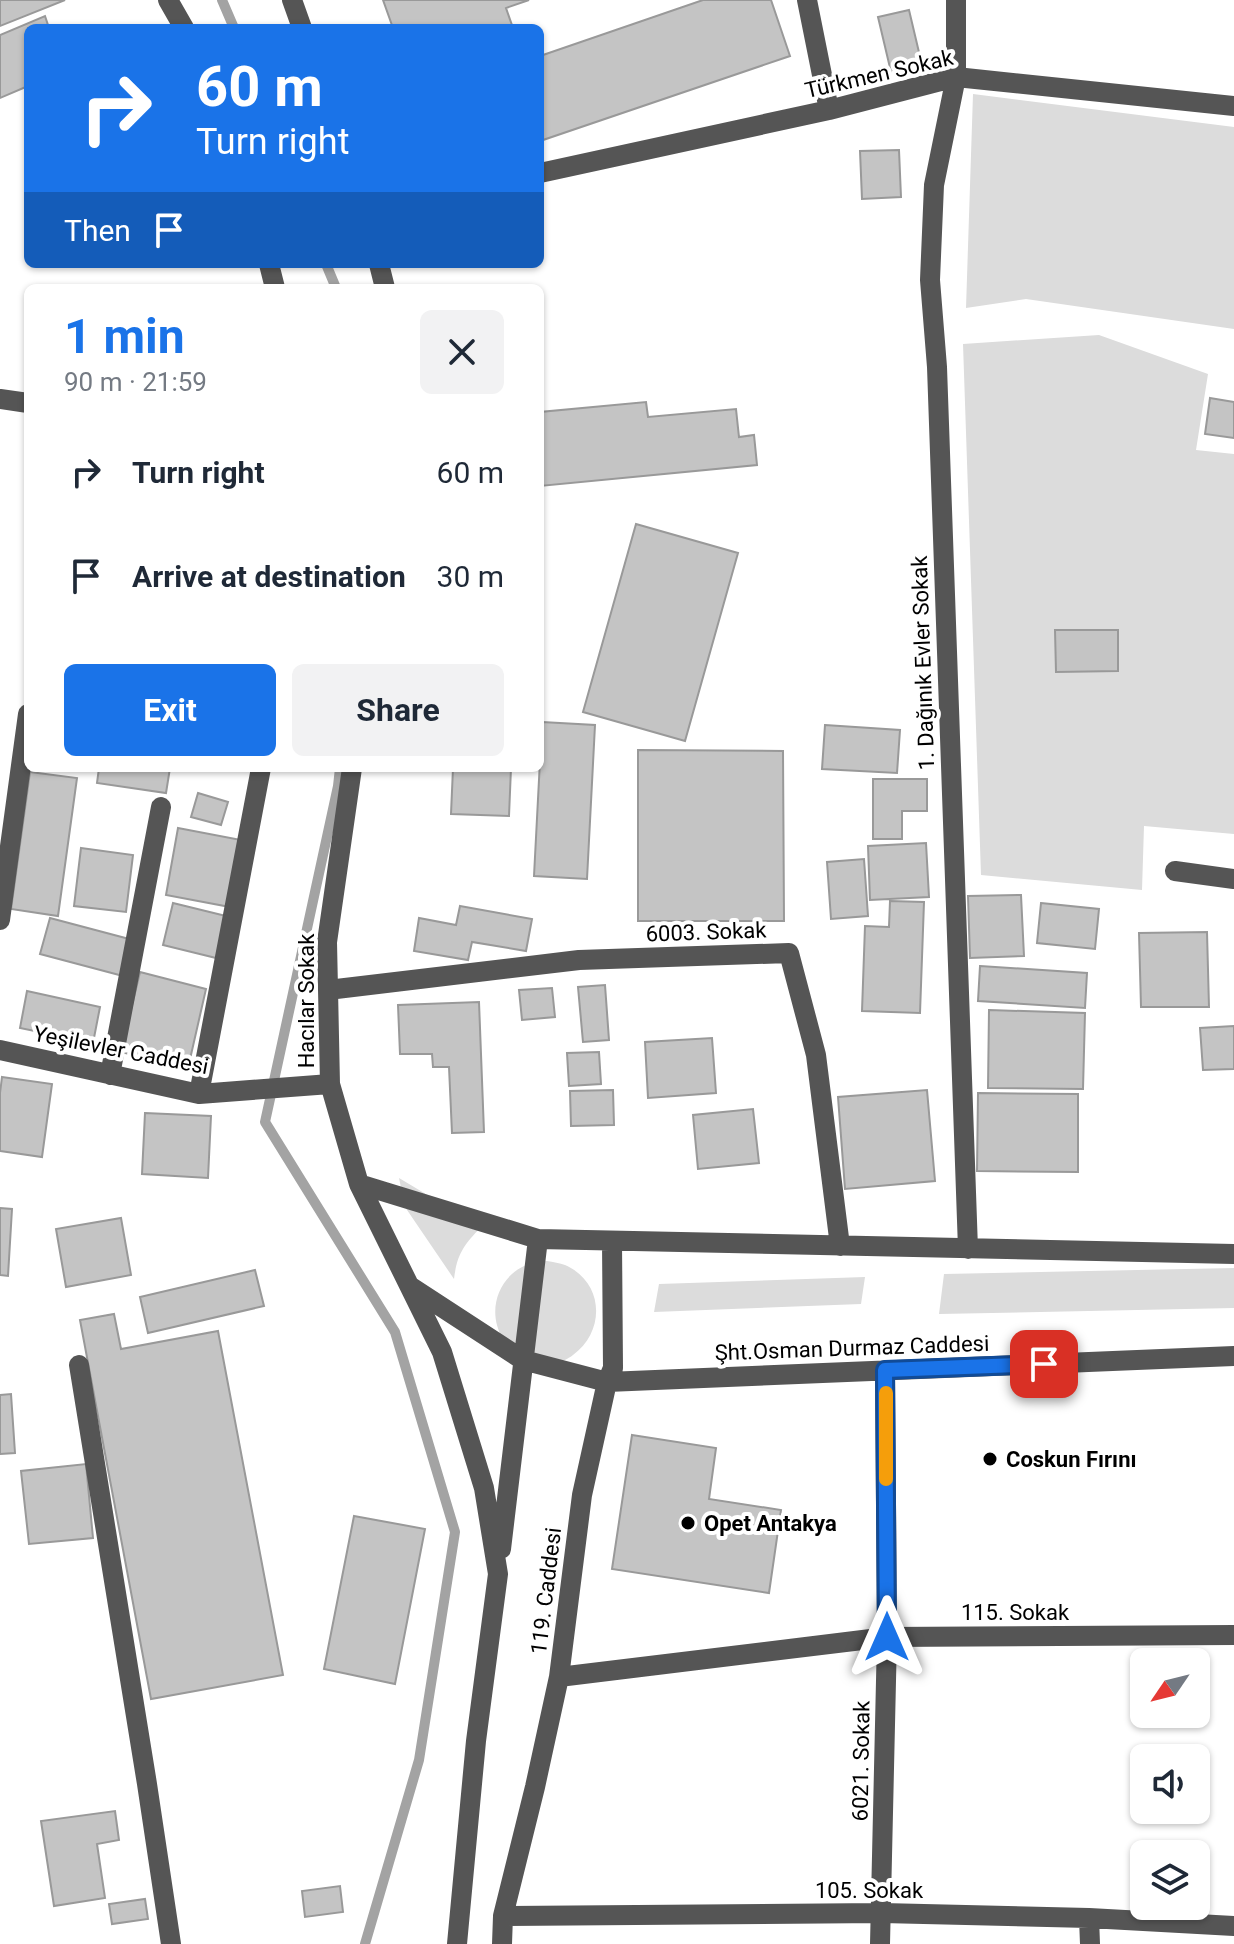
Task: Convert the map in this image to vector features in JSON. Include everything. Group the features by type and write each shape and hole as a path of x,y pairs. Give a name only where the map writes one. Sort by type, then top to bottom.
{"street":[{"path":"168,0 182,24"},
{"path":"292,0 301,24"},
{"path":"807,0 829,110"},
{"name":"1. Dağınık Evler Sokak","path":"956,0 956,77 934,185 930,280 937,367 968,1249"},
{"name":"Türkmen Sokak","path":"544,172 829,110 956,77 1234,106"},
{"path":"0,399 24,402"},
{"path":"0,920 24,743"},
{"path":"199,1094 260,772"},
{"name":"Hacılar Sokak","path":"351,772 327,942 330,1084 359,1184 408,1284"},
{"path":"110,1075 161,807"},
{"path":"1175,871 1234,879"},
{"name":"6003. Sokak","path":"328,990 579,960 789,953 816,1055 840,1246"},
{"name":"Yeşilevler Caddesi","path":"0,1050 199,1094 330,1084"},
{"path":"359,1184 538,1239 1234,1254"},
{"path":"457,1944 476,1741 538,1239"},
{"name":"119. Caddesi","path":"502,1944 503,1916 559,1677 582,1495 607,1382 613,1368 612,1241"},
{"path":"408,1284 523,1360"},
{"path":"408,1284 442,1352 484,1488 498,1574"},
{"name":"Şht.Osman Durmaz Caddesi","path":"523,1360 607,1382 1234,1356"},
{"path":"79,1365 171,1944"},
{"name":"6021. Sokak","path":"880,1944 887,1637 885,1370"},
{"name":"115. Sokak","path":"559,1677 887,1637 1234,1635"},
{"name":"105. Sokak","path":"503,1916 882,1913 1089,1918 1234,1926"},
{"path":"1089,1918 1090,1944"}],"shaded area":[{"path":"973,94 1234,127 1234,329 1026,299 966,308"},
{"path":"1099,335 1208,374 1196,450 1234,454 1234,834 1144,826 1142,890 981,875 963,344"},
{"path":"399,1178 481,1227 462,1250 454,1279 405,1207"},
{"path":"547,1261 565,1265 578,1273 587,1283 596,1307 591,1333 584,1345 568,1358 554,1363 542,1361 508,1345 498,1328 496,1317 498,1295 509,1276 529,1264"},
{"path":"1234,1268 1234,1308 939,1314 944,1274"},
{"path":"865,1277 861,1304 654,1312 659,1284"}],"building":[{"path":"0,0 65,0 0,26"},
{"path":"383,0 529,0 506,8 512,24 392,24"},
{"path":"703,0 771,0 790,56 544,140 544,55"},
{"path":"909,10 922,65 891,72 878,17"},
{"path":"45,16 48,24 26,24"},
{"path":"24,25 24,88 0,98 0,35"},
{"path":"899,150 901,197 862,199 860,151"},
{"path":"1210,398 1234,402 1234,438 1205,434"},
{"path":"646,402 648,417 736,409 739,437 754,435 757,465 544,486 544,412"},
{"path":"636,524 738,553 685,741 583,712"},
{"path":"1055,630 1118,630 1118,671 1056,672"},
{"path":"544,722 595,725 587,879 534,876 539,772 544,772"},
{"path":"825,725 900,730 897,773 822,769"},
{"path":"638,750 783,751 784,921 638,921"},
{"path":"30,772 77,778 58,916 11,909"},
{"path":"98,772 169,772 166,793 97,783"},
{"path":"453,772 511,772 509,816 451,814"},
{"path":"873,779 927,779 927,811 902,811 902,839 873,839"},
{"path":"198,793 228,802 221,825 191,817"},
{"path":"178,828 241,840 230,907 166,895"},
{"path":"926,843 929,897 870,900 868,846"},
{"path":"81,848 133,855 126,912 74,906"},
{"path":"864,859 868,916 831,919 827,862"},
{"path":"1021,895 1024,956 970,958 968,896"},
{"path":"890,901 924,902 920,1013 862,1011 865,926 889,927"},
{"path":"173,903 226,916 216,958 163,945"},
{"path":"1041,903 1099,909 1095,949 1037,943"},
{"path":"460,906 532,919 526,951 472,942 468,960 414,951 419,918 456,925"},
{"path":"50,918 133,940 123,976 40,954"},
{"path":"1207,932 1209,1007 1141,1007 1139,933"},
{"path":"980,966 1087,973 1085,1008 978,1001"},
{"path":"140,972 206,989 188,1068 121,1052"},
{"path":"605,985 609,1040 583,1042 578,987"},
{"path":"552,988 555,1017 522,1020 519,990"},
{"path":"27,991 100,1007 93,1043 20,1028"},
{"path":"479,1002 484,1132 452,1133 449,1067 433,1067 432,1054 400,1054 398,1005"},
{"path":"989,1010 1085,1013 1083,1089 988,1088"},
{"path":"1234,1026 1234,1069 1203,1070 1200,1028"},
{"path":"712,1038 716,1093 648,1098 645,1042"},
{"path":"599,1052 601,1084 569,1086 567,1053"},
{"path":"2,1077 52,1084 42,1157 0,1151"},
{"path":"613,1090 614,1125 571,1126 570,1091"},
{"path":"927,1090 935,1181 845,1189 838,1097"},
{"path":"978,1093 1078,1094 1078,1172 977,1171"},
{"path":"753,1109 759,1163 698,1169 693,1115"},
{"path":"145,1113 211,1116 208,1178 142,1174"},
{"path":"0,1208 12,1209 8,1276 0,1275"},
{"path":"121,1218 131,1275 66,1287 56,1229"},
{"path":"255,1270 264,1306 148,1333 140,1297"},
{"path":"114,1314 121,1349 218,1331 283,1675 151,1699 80,1320"},
{"path":"11,1394 15,1453 0,1454 0,1395"},
{"path":"632,1435 716,1448 709,1499 781,1510 769,1593 612,1569"},
{"path":"86,1464 93,1538 29,1544 21,1471"},
{"path":"354,1516 425,1529 395,1684 324,1669"},
{"path":"115,1811 119,1840 97,1844 105,1898 54,1906 41,1821"},
{"path":"340,1886 343,1912 305,1917 302,1891"},
{"path":"145,1899 148,1919 112,1924 109,1904"}],"waterway":[{"path":"222,0 232,24"},
{"path":"328,268 334,284"},
{"path":"340,772 265,1122 395,1332 455,1532 419,1760 365,1944"}],"slow traffic":[{"path":"886,1393 886,1479"}],"place":[{"name":"Coskun Fırını","path":"990,1459"},
{"name":"Opet Antakya","path":"688,1523"}],"route":[{"path":"887,1637 885,1370 1044,1364"}]}
